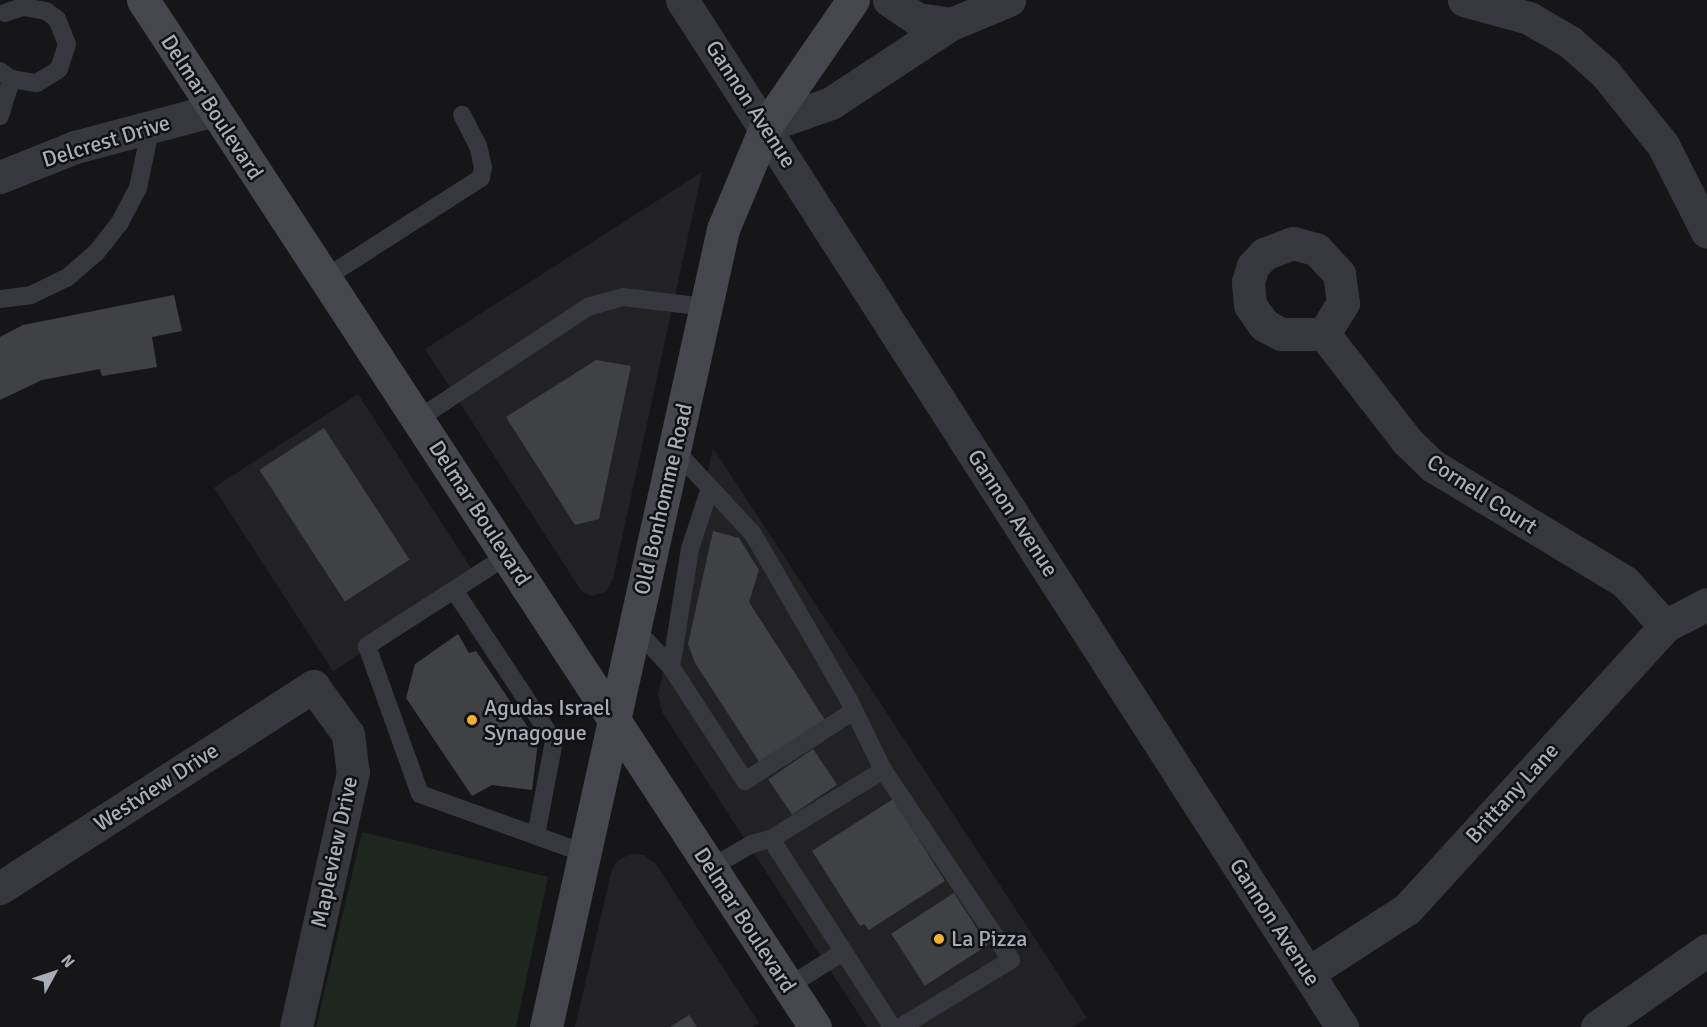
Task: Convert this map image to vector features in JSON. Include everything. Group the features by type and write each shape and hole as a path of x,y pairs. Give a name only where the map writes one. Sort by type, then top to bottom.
{"main road":[{"name":"Delmar Boulevard","path":"143,0 815,1027"},
{"name":"Old Bonhomme Road","path":"546,1027 723,229 766,126 853,0"}],"street":[{"name":"Gannon Avenue","path":"682,0 766,126 1342,1027"},
{"path":"889,0 917,19 951,24"},
{"path":"766,126 831,104 951,24 1009,0"},
{"path":"1464,0 1533,9 1570,42 1637,108 1663,145 1707,232"},
{"name":"Delcrest Drive","path":"0,177 75,147 214,110"},
{"name":"Cornell Court","path":"1324,334 1407,441 1433,466 1625,582 1665,626"},
{"name":"Brittany Lane","path":"1308,973 1407,909 1665,626 1707,604"},
{"name":"Westview Drive","path":"0,888 313,686"},
{"name":"Mapleview Drive","path":"296,1027 353,772 348,734 313,686"},
{"path":"1597,1027 1707,950"}],"lane":[{"path":"0,116 5,75 37,83 49,78 65,57 67,44 61,25 46,11 23,7 5,13"},
{"path":"325,278 481,178 483,167 478,146 462,115"},
{"path":"0,299 31,295 68,277 96,253 119,224 138,188 151,126"},
{"path":"418,420 588,307 623,297 706,307"},
{"path":"674,449 753,534 883,770 1011,960 901,1027"},
{"path":"671,667 690,549 710,488"},
{"path":"508,555 368,646 420,794 584,853"},
{"path":"454,590 554,741 536,836"},
{"path":"635,629 671,667 745,781 852,711"},
{"path":"712,867 752,844 771,839 883,770"},
{"path":"771,839 892,1027"},
{"path":"789,986 843,952"}],"shaded area":[{"path":"702,172 613,579 606,592 592,596 582,592 425,349"},
{"path":"358,394 477,578 333,671 214,488"},
{"path":"713,448 1087,1018 1073,1027 867,1027 662,712 658,695"},
{"path":"362,832 548,877 516,1027 316,1027"},
{"path":"631,854 644,855 656,864 759,1023 752,1027 575,1027 612,869 617,861"}],"building":[{"path":"174,295 182,331 152,337 157,367 102,376 100,369 42,380 0,400 0,337 23,325"},
{"path":"596,360 631,366 599,519 575,525 506,417"},
{"path":"324,428 410,560 345,602 259,470"},
{"path":"713,531 739,538 759,570 749,602 827,723 762,766 695,663 688,644"},
{"name":"Agudas Israel Synagogue","path":"458,634 469,653 476,651 538,742 532,790 492,785 472,796 406,698 415,664"},
{"path":"813,749 837,785 792,815 768,779"},
{"path":"893,799 945,881 869,930 864,924 860,926 812,851"},
{"name":"La Pizza","path":"954,893 988,945 925,986 891,934"},
{"path":"689,1015 697,1027 670,1027"}],"place":[{"name":"Agudas Israel Synagogue","path":"472,720"},
{"name":"La Pizza","path":"939,939"}]}
